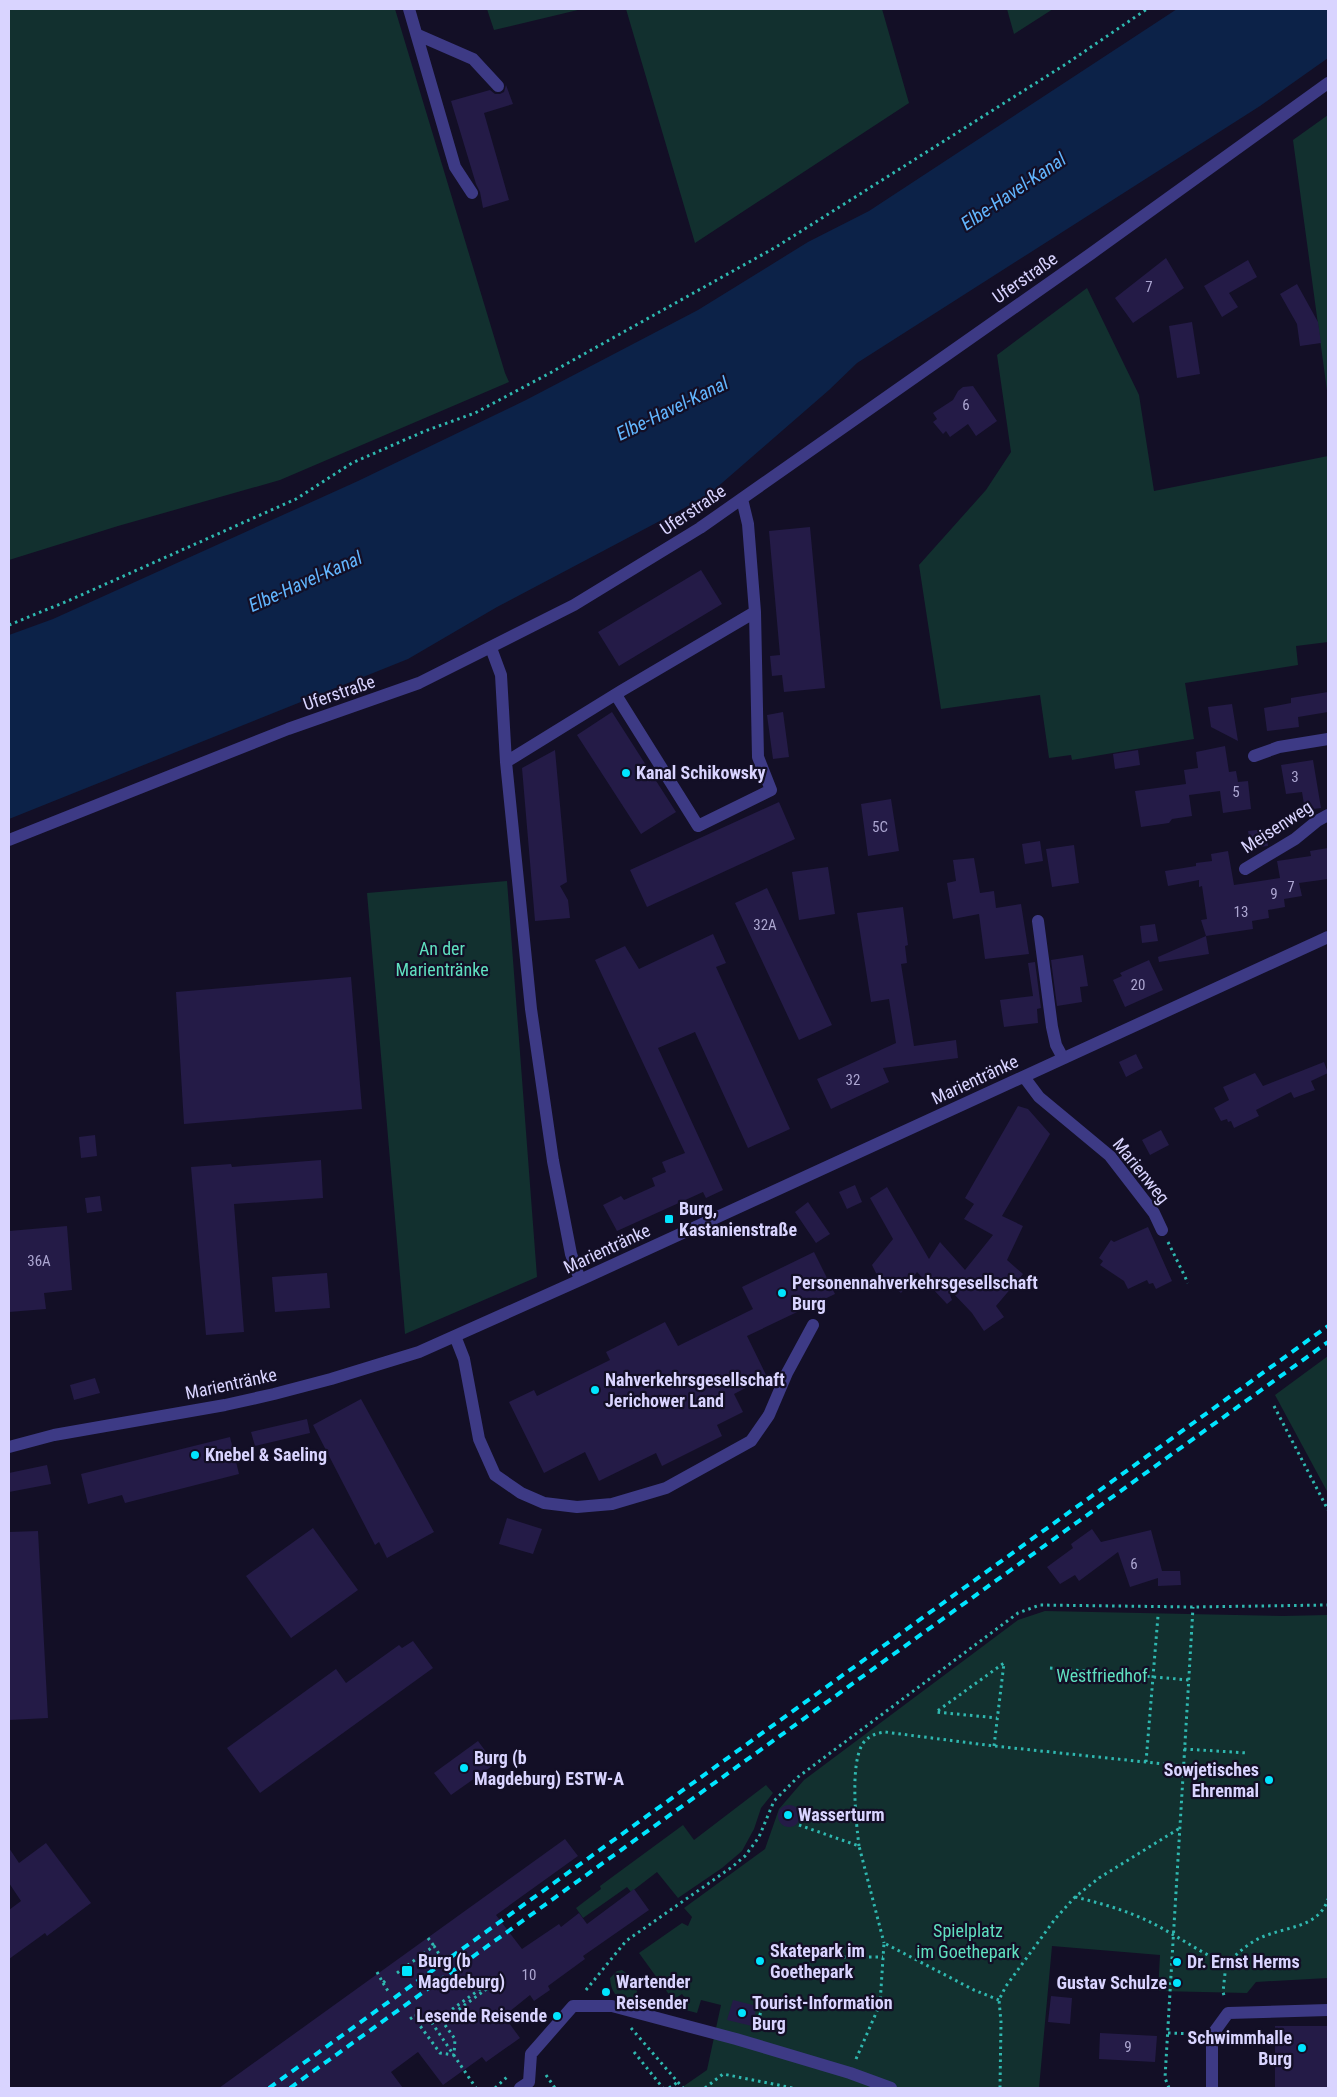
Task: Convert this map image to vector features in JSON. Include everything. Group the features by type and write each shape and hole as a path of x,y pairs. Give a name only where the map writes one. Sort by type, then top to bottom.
{"street":[{"path":"408,9 418,35 455,168 472,193"},
{"path":"418,35 473,59 498,86"},
{"name":"Uferstraße","path":"9,840 288,729 419,683 574,605 684,538 742,499 1092,253 1328,83"},
{"path":"616,695 698,826 771,790 758,757 756,612 748,524 742,499"},
{"path":"506,762 756,612"},
{"path":"491,648 500,675 506,762 531,1009 553,1161 571,1254 580,1280"},
{"path":"1254,756 1279,747 1328,739"},
{"name":"Meisenweg","path":"1245,868 1296,839 1328,814"},
{"path":"1038,921 1052,1027 1056,1045 1063,1058"},
{"name":"Marientränke","path":"9,1447 71,1432 225,1405 274,1394 400,1358 455,1336 580,1280 1328,937"},
{"name":"Marienweg","path":"1024,1077 1039,1097 1110,1156 1154,1213 1162,1230"},
{"path":"455,1336 464,1359 479,1439 495,1475 521,1493 544,1503 577,1507 612,1504 666,1488 752,1440 769,1415 787,1373 813,1325"},
{"path":"520,2088 528,2082 531,2054 573,2006 612,2006 754,2044 850,2073 891,2088"},
{"path":"1212,2088 1212,2034 1228,2012 1328,2010"}],"path":[{"path":"9,625 70,600 296,499 352,463 425,431 475,413 550,373 776,247 1066,64 1147,9"},
{"name":"Marienweg","path":"1162,1230 1188,1283"},
{"path":"1274,1406 1328,1510"},
{"path":"573,2006 626,1941 745,1856 758,1837 774,1801 798,1778 1018,1613 1040,1605 1193,1607 1328,1605"},
{"path":"1169,2088 1165,2078 1193,1607"},
{"path":"1146,1762 1158,1616"},
{"path":"994,1746 1004,1663 936,1712 997,1718"},
{"path":"1050,1668 1189,1680"},
{"path":"850,2073 880,2004 884,1943 859,1846 855,1802 859,1754 863,1743 876,1734 885,1732 994,1746 1183,1766"},
{"path":"1184,1749 1248,1754"},
{"path":"799,1825 859,1846"},
{"path":"1000,2088 1001,2022 999,2000 1006,1986 1055,1919 1074,1897 1099,1878 1159,1839 1180,1828"},
{"path":"1074,1897 1130,1913 1173,1935 1202,1953 1226,1964"},
{"path":"1228,2012 1223,1992 1226,1964 1248,1944 1262,1937 1312,1921 1320,1914 1328,1899"},
{"path":"428,1938 440,1954"},
{"path":"884,1943 974,1990 999,2000"},
{"path":"397,1973 434,1946"},
{"path":"830,1957 883,1957"},
{"path":"377,1972 385,1981 388,1990"},
{"path":"454,2055 455,2038 440,2018 485,1990 478,1978"},
{"path":"754,2044 762,2006"},
{"path":"410,2019 416,2015 418,2023 440,2053 454,2055"},
{"path":"428,2018 476,2088"},
{"path":"630,2026 683,2088"},
{"path":"1168,2033 1212,2034"},
{"path":"634,2052 663,2088"},
{"path":"705,2088 724,2074 793,2088"},
{"path":"670,2088 678,2082"}],"green space":[{"path":"9,9 395,9 509,382 280,480 118,526 9,560"},
{"path":"487,9 582,9 494,30"},
{"path":"626,9 882,9 909,103 695,243"},
{"path":"1007,9 1053,9 1014,34"},
{"path":"1328,115 1328,398 1293,140"},
{"path":"1087,288 1139,395 1154,491 1328,456 1328,642 1296,646 1298,665 1185,683 1194,739 1072,760 1071,755 1049,758 1040,695 941,709 919,565 986,490 1011,452 997,355"},
{"name":"An der Marientränke","path":"507,881 537,1277 405,1334 367,893"},
{"path":"1328,1356 1328,1493 1275,1395"},
{"path":"1045,1611 1283,1616 1328,1615 1328,1978 1256,1982 1247,1993 1158,1991 1160,1955 1052,1946 1039,2088 681,2088 707,2070 721,2005 701,2000 697,2013 678,2008 687,2001 682,1994 673,2000 639,1953 682,1923 688,1926 692,1917 684,1908 765,1849 779,1809 804,1780 1018,1620"},
{"path":"766,1785 773,1793 761,1808 754,1829 742,1851 722,1868 678,1898 657,1872 631,1892 627,1887 583,1918 576,1908 601,1889 600,1886 683,1825 694,1840"},
{"path":"622,1970 626,1973 637,1991 635,1998 620,1998 612,1989 610,1978 617,1971"}],"water":[{"name":"Elbe-Havel-Kanal","path":"1177,9 1328,9 1328,58 1260,106 857,363 829,390 707,496 497,607 408,659 9,819 9,635 53,619 358,481 526,400 698,310 808,242 869,211"}],"building":[{"path":"506,85 513,104 484,113 509,200 483,208 480,192 451,101 490,90 495,94 500,94 504,92"},
{"path":"1166,258 1184,288 1133,323 1115,298"},
{"path":"1248,260 1257,277 1229,293 1238,307 1222,317 1204,286"},
{"path":"1297,284 1318,322 1321,343 1300,346 1297,324 1280,294"},
{"path":"1192,322 1200,374 1177,378 1169,326"},
{"path":"973,386 997,421 976,436 968,424 950,437 946,431 943,434 933,422 937,419 933,413 953,400 958,391 963,387"},
{"path":"810,527 825,688 784,692 782,675 772,676 770,656 780,655 769,531"},
{"path":"701,570 722,604 619,666 598,632"},
{"path":"1328,692 1328,712 1298,717 1299,727 1267,731 1264,708 1291,703 1291,698"},
{"path":"1232,704 1238,741 1211,727 1208,707"},
{"name":"Kanal Schikowsky","path":"612,712 676,812 641,834 577,735"},
{"path":"783,712 789,757 773,759 767,715"},
{"path":"1225,746 1229,772 1236,771 1238,782 1248,781 1251,809 1223,813 1220,791 1189,795 1192,816 1172,819 1169,823 1141,827 1135,791 1186,784 1184,770 1198,768 1196,752"},
{"path":"555,750 567,882 560,886 568,900 570,918 535,921 522,768"},
{"path":"1138,750 1140,765 1115,769 1113,754"},
{"path":"1313,760 1321,808 1305,810 1302,792 1286,794 1281,765"},
{"path":"891,799 899,851 868,856 861,804"},
{"path":"779,802 795,839 647,907 630,870"},
{"path":"1266,829 1268,846 1251,848 1248,831"},
{"path":"1040,841 1043,861 1025,864 1022,844"},
{"path":"1074,845 1079,883 1052,887 1046,849"},
{"path":"1328,848 1328,879 1299,883 1302,896 1284,899 1285,907 1268,910 1269,918 1252,921 1253,929 1206,936 1201,920 1207,919 1202,886 1199,887 1199,880 1168,886 1165,871 1196,866 1196,863 1212,861 1211,854 1228,851 1234,885 1280,878 1277,861 1311,856 1310,851"},
{"path":"974,858 980,893 994,891 996,908 1021,904 1029,954 985,959 979,914 953,919 947,883 956,881 953,860"},
{"path":"828,867 835,914 799,920 792,872"},
{"path":"767,888 832,1025 799,1040 735,903"},
{"path":"903,907 908,945 905,946 907,963 901,964 914,1046 956,1040 958,1058 883,1068 889,1082 831,1109 817,1079 896,1043 889,999 871,1002 857,913"},
{"path":"1155,924 1158,941 1142,943 1140,926"},
{"path":"713,934 726,963 716,967 790,1129 748,1148 695,1032 658,1048 723,1190 706,1198 703,1192 617,1231 603,1205 621,1196 624,1200 655,1186 652,1178 666,1172 662,1162 685,1153 595,960 625,946 639,969"},
{"path":"1206,936 1209,954 1159,962 1158,957"},
{"path":"1083,955 1088,986 1080,987 1082,1002 1057,1006 1051,960"},
{"path":"1149,960 1163,990 1125,1007 1113,980 1122,976 1120,973"},
{"path":"1035,962 1041,1008 1037,1009 1038,1023 1004,1027 1000,1000 1033,996 1028,963"},
{"path":"351,977 362,1109 184,1124 176,992"},
{"path":"1136,1054 1143,1068 1126,1077 1119,1062"},
{"path":"1324,1062 1328,1073 1311,1081 1315,1090 1294,1098 1291,1092 1256,1110 1259,1116 1234,1128 1231,1121 1228,1122 1227,1119 1221,1121 1214,1108 1229,1100 1223,1087 1255,1073 1263,1086"},
{"path":"1018,1106 1028,1109 1050,1134 1002,1216 1023,1226 1007,1260 1023,1274 996,1306 1004,1317 984,1331 972,1313 952,1292 950,1295 952,1300 947,1304 917,1272 901,1293 876,1273 872,1265 893,1239 870,1198 887,1187 929,1259 940,1242 965,1270 993,1235 964,1219 974,1204 965,1198"},
{"path":"1161,1130 1169,1145 1150,1155 1142,1140"},
{"path":"95,1135 97,1156 81,1158 79,1137"},
{"path":"321,1160 323,1198 234,1204 244,1332 206,1335 191,1167 231,1164 232,1167"},
{"path":"855,1185 862,1202 847,1209 839,1192"},
{"path":"100,1196 102,1211 87,1213 85,1198"},
{"path":"808,1202 830,1234 816,1243 795,1212"},
{"path":"67,1226 72,1290 44,1293 46,1309 9,1312 9,1231"},
{"path":"1148,1227 1172,1281 1156,1289 1153,1283 1149,1284 1147,1280 1128,1289 1124,1281 1100,1265 1103,1261 1099,1258 1111,1240 1114,1242"},
{"path":"814,1252 835,1294 747,1336 767,1377 734,1394 743,1412 717,1425 722,1436 662,1466 656,1453 599,1481 585,1452 544,1473 509,1402 534,1390 537,1396 610,1360 606,1352 665,1322 678,1346 753,1309 742,1287"},
{"path":"327,1273 330,1308 275,1312 272,1277"},
{"path":"95,1378 100,1393 74,1400 70,1385"},
{"path":"361,1399 434,1532 387,1558 379,1542 375,1545 313,1425"},
{"path":"307,1419 310,1433 255,1446 251,1432"},
{"name":"Knebel & Saeling","path":"230,1437 239,1474 125,1503 122,1495 88,1504 81,1474"},
{"path":"47,1465 51,1484 9,1492 9,1473"},
{"path":"507,1518 542,1529 533,1554 499,1544"},
{"path":"313,1528 358,1590 291,1638 246,1576"},
{"path":"1092,1529 1101,1542 1151,1530 1162,1571 1180,1571 1181,1585 1158,1586 1158,1578 1130,1587 1118,1552 1079,1581 1075,1575 1060,1584 1047,1567 1073,1548 1071,1544"},
{"path":"38,1531 48,1718 9,1720 9,1532"},
{"path":"413,1641 433,1668 260,1793 227,1748 336,1669 346,1683 399,1645 402,1648"},
{"name":"Burg (b Magdeburg) ESTW-A","path":"478,1741 495,1764 451,1795 434,1773"},
{"name":"Wasserturm","path":"789,1805 797,1808 800,1816 797,1824 789,1827 781,1824 778,1816 781,1808"},
{"path":"565,1839 578,1856 496,1915 522,1949 559,1924 561,1927 579,1913 587,1924 634,1889 649,1910 583,1956 585,1959 548,1986 550,1990 534,2001 530,1995 504,2016 520,2038 486,2062 482,2057 443,2085 418,2052 391,2072 403,2088 219,2088"},
{"path":"46,1843 91,1903 47,1936 45,1933 9,1959 9,1910 21,1901 9,1883 9,1848 19,1863"},
{"path":"1051,1996 1072,1998 1070,2024 1048,2022"},
{"name":"Tourist-Information Burg","path":"733,2000 757,2006 752,2026 727,2020"},
{"name":"Schwimmhalle Burg","path":"1275,2026 1328,2026 1328,2088 1275,2088"},
{"path":"1100,2033 1157,2036 1155,2062 1099,2059"}],"railway":[{"path":"269,2088 1328,1326"},
{"path":"290,2088 1328,1342"}],"place":[{"name":"Kanal Schikowsky","path":"626,773"},
{"name":"Burg, Kastanienstraße","path":"669,1219"},
{"name":"Personennahverkehrsgesellschaft Burg","path":"782,1293"},
{"name":"Nahverkehrsgesellschaft Jerichower Land","path":"595,1390"},
{"name":"Knebel & Saeling","path":"195,1455"},
{"name":"Burg (b Magdeburg) ESTW-A","path":"464,1768"},
{"name":"Sowjetisches Ehrenmal","path":"1269,1780"},
{"name":"Wasserturm","path":"788,1815"},
{"name":"Skatepark im Goethepark","path":"760,1961"},
{"name":"Dr. Ernst Herms","path":"1177,1962"},
{"name":"Burg (b Magdeburg)","path":"407,1971"},
{"name":"Gustav Schulze","path":"1177,1983"},
{"name":"Wartender Reisender","path":"606,1992"},
{"name":"Tourist-Information Burg","path":"742,2013"},
{"name":"Lesende Reisende","path":"557,2016"},
{"name":"Schwimmhalle Burg","path":"1302,2048"}],"park label":[{"name":"Westfriedhof","path":"1102,1676"},
{"name":"Spielplatz im Goethepark","path":"968,1941"}]}
